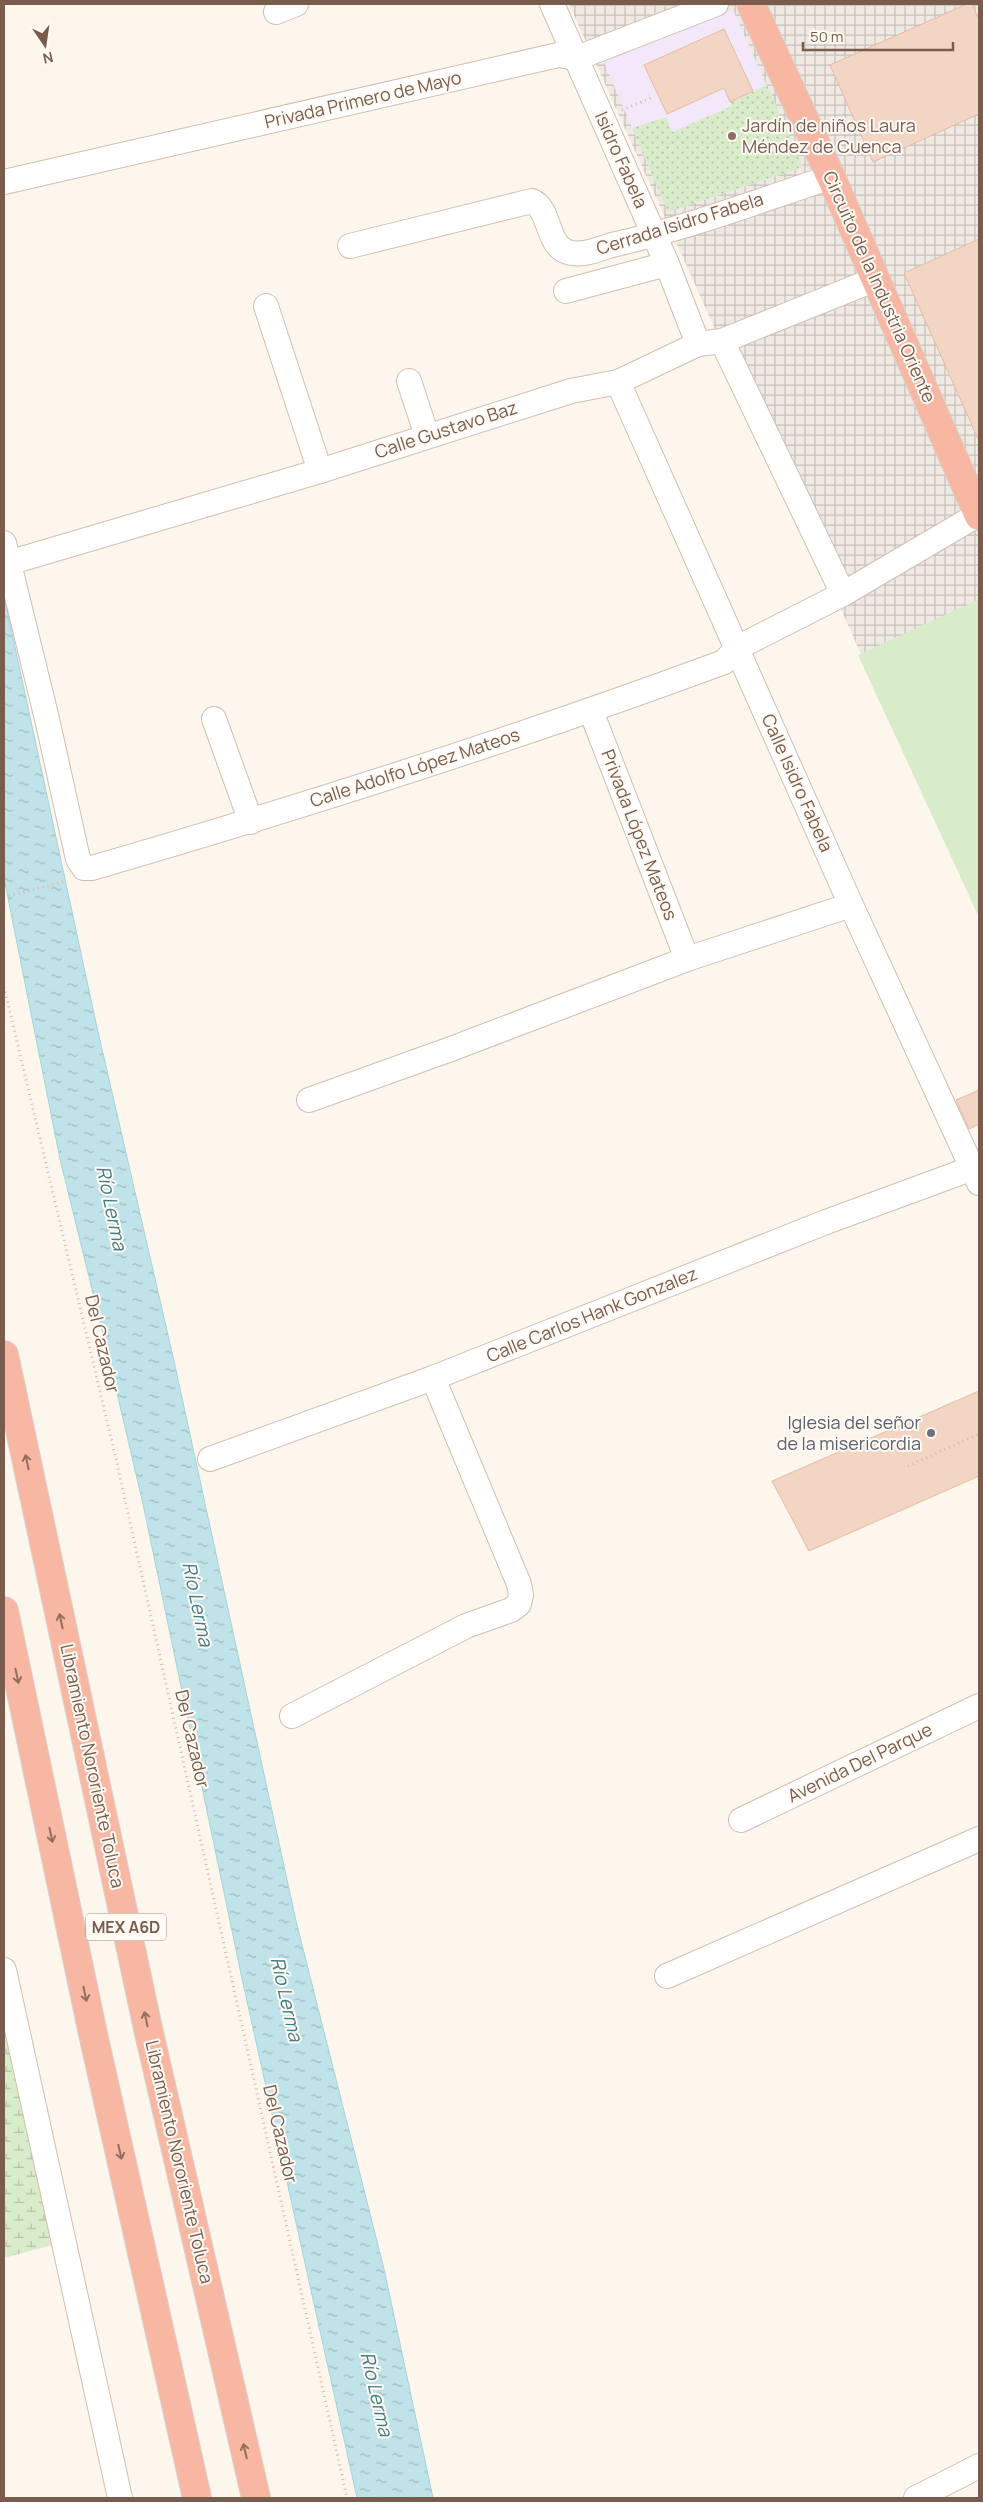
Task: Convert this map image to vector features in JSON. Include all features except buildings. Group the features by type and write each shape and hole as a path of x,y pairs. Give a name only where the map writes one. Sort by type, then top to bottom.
{"highway":[{"name":"Circuito de la Industria Oriente","path":"752,4 831,177 979,515"},
{"name":"Libramiento Nororiente Toluca","path":"4,1355 145,2014 256,2498"},
{"name":"MEX A6D","path":"4,1611 93,2034 197,2498"}],"street":[{"name":"Isidro Fabela","path":"552,4 667,264 698,344"},
{"name":"Privada Primero de Mayo","path":"4,182 558,55 577,58 716,4"},
{"name":"Cerrada Isidro Fabela","path":"350,246 532,201 540,207 557,244 569,253 579,254 654,236 831,177"},
{"path":"566,292 667,264"},
{"name":"Calle Gustavo Baz","path":"6,553 320,471 571,391 618,382 698,344 722,342 876,279"},
{"path":"266,306 320,471"},
{"path":"722,342 843,594"},
{"path":"409,381 427,436"},
{"name":"Calle Isidro Fabela","path":"618,382 851,905 976,1176"},
{"name":"Calle Adolfo López Mateos","path":"80,874 92,868 251,822 591,711 724,662 737,648 843,594 979,515"},
{"path":"6,553 47,719 80,874"},
{"name":"Privada López Mateos","path":"591,711 686,959"},
{"path":"214,719 251,822"},
{"path":"309,1100 451,1049 686,959 851,905"},
{"name":"Calle Carlos Hank Gonzalez","path":"210,1459 434,1378 826,1222 976,1176"},
{"path":"292,1716 466,1626 512,1610 519,1604 521,1595 519,1584 434,1378"},
{"name":"Avenida Del Parque","path":"741,1820 979,1706"},
{"path":"667,1976 979,1839"},
{"path":"4,1970 120,2498"},
{"path":"916,2498 979,2466"}],"path":[{"path":"602,117 653,97"},
{"path":"4,897 80,874"},
{"name":"Del Cazador","path":"4,987 116,1459 347,2498"},
{"path":"908,1466 979,1434"}],"shaded area":[{"path":"569,4 979,4 979,917"},
{"path":"733,10 803,167 668,212 604,62"}],"green space":[{"path":"767,85 803,167 668,212 632,128 666,117 672,132 732,106 730,102"},
{"path":"979,599 979,917 858,655"},
{"path":"4,2008 52,2245 4,2258"}],"water":[{"name":"Río Lerma","path":"4,596 96,1023 174,1361 296,1921 384,2269 433,2498 357,2498 241,1974 143,1504 60,1159 4,878"}],"place":[{"name":"Jardín de niños Laura Méndez de Cuenca","path":"732,136"},
{"name":"Iglesia del señor de la misericordia","path":"931,1433"}]}
